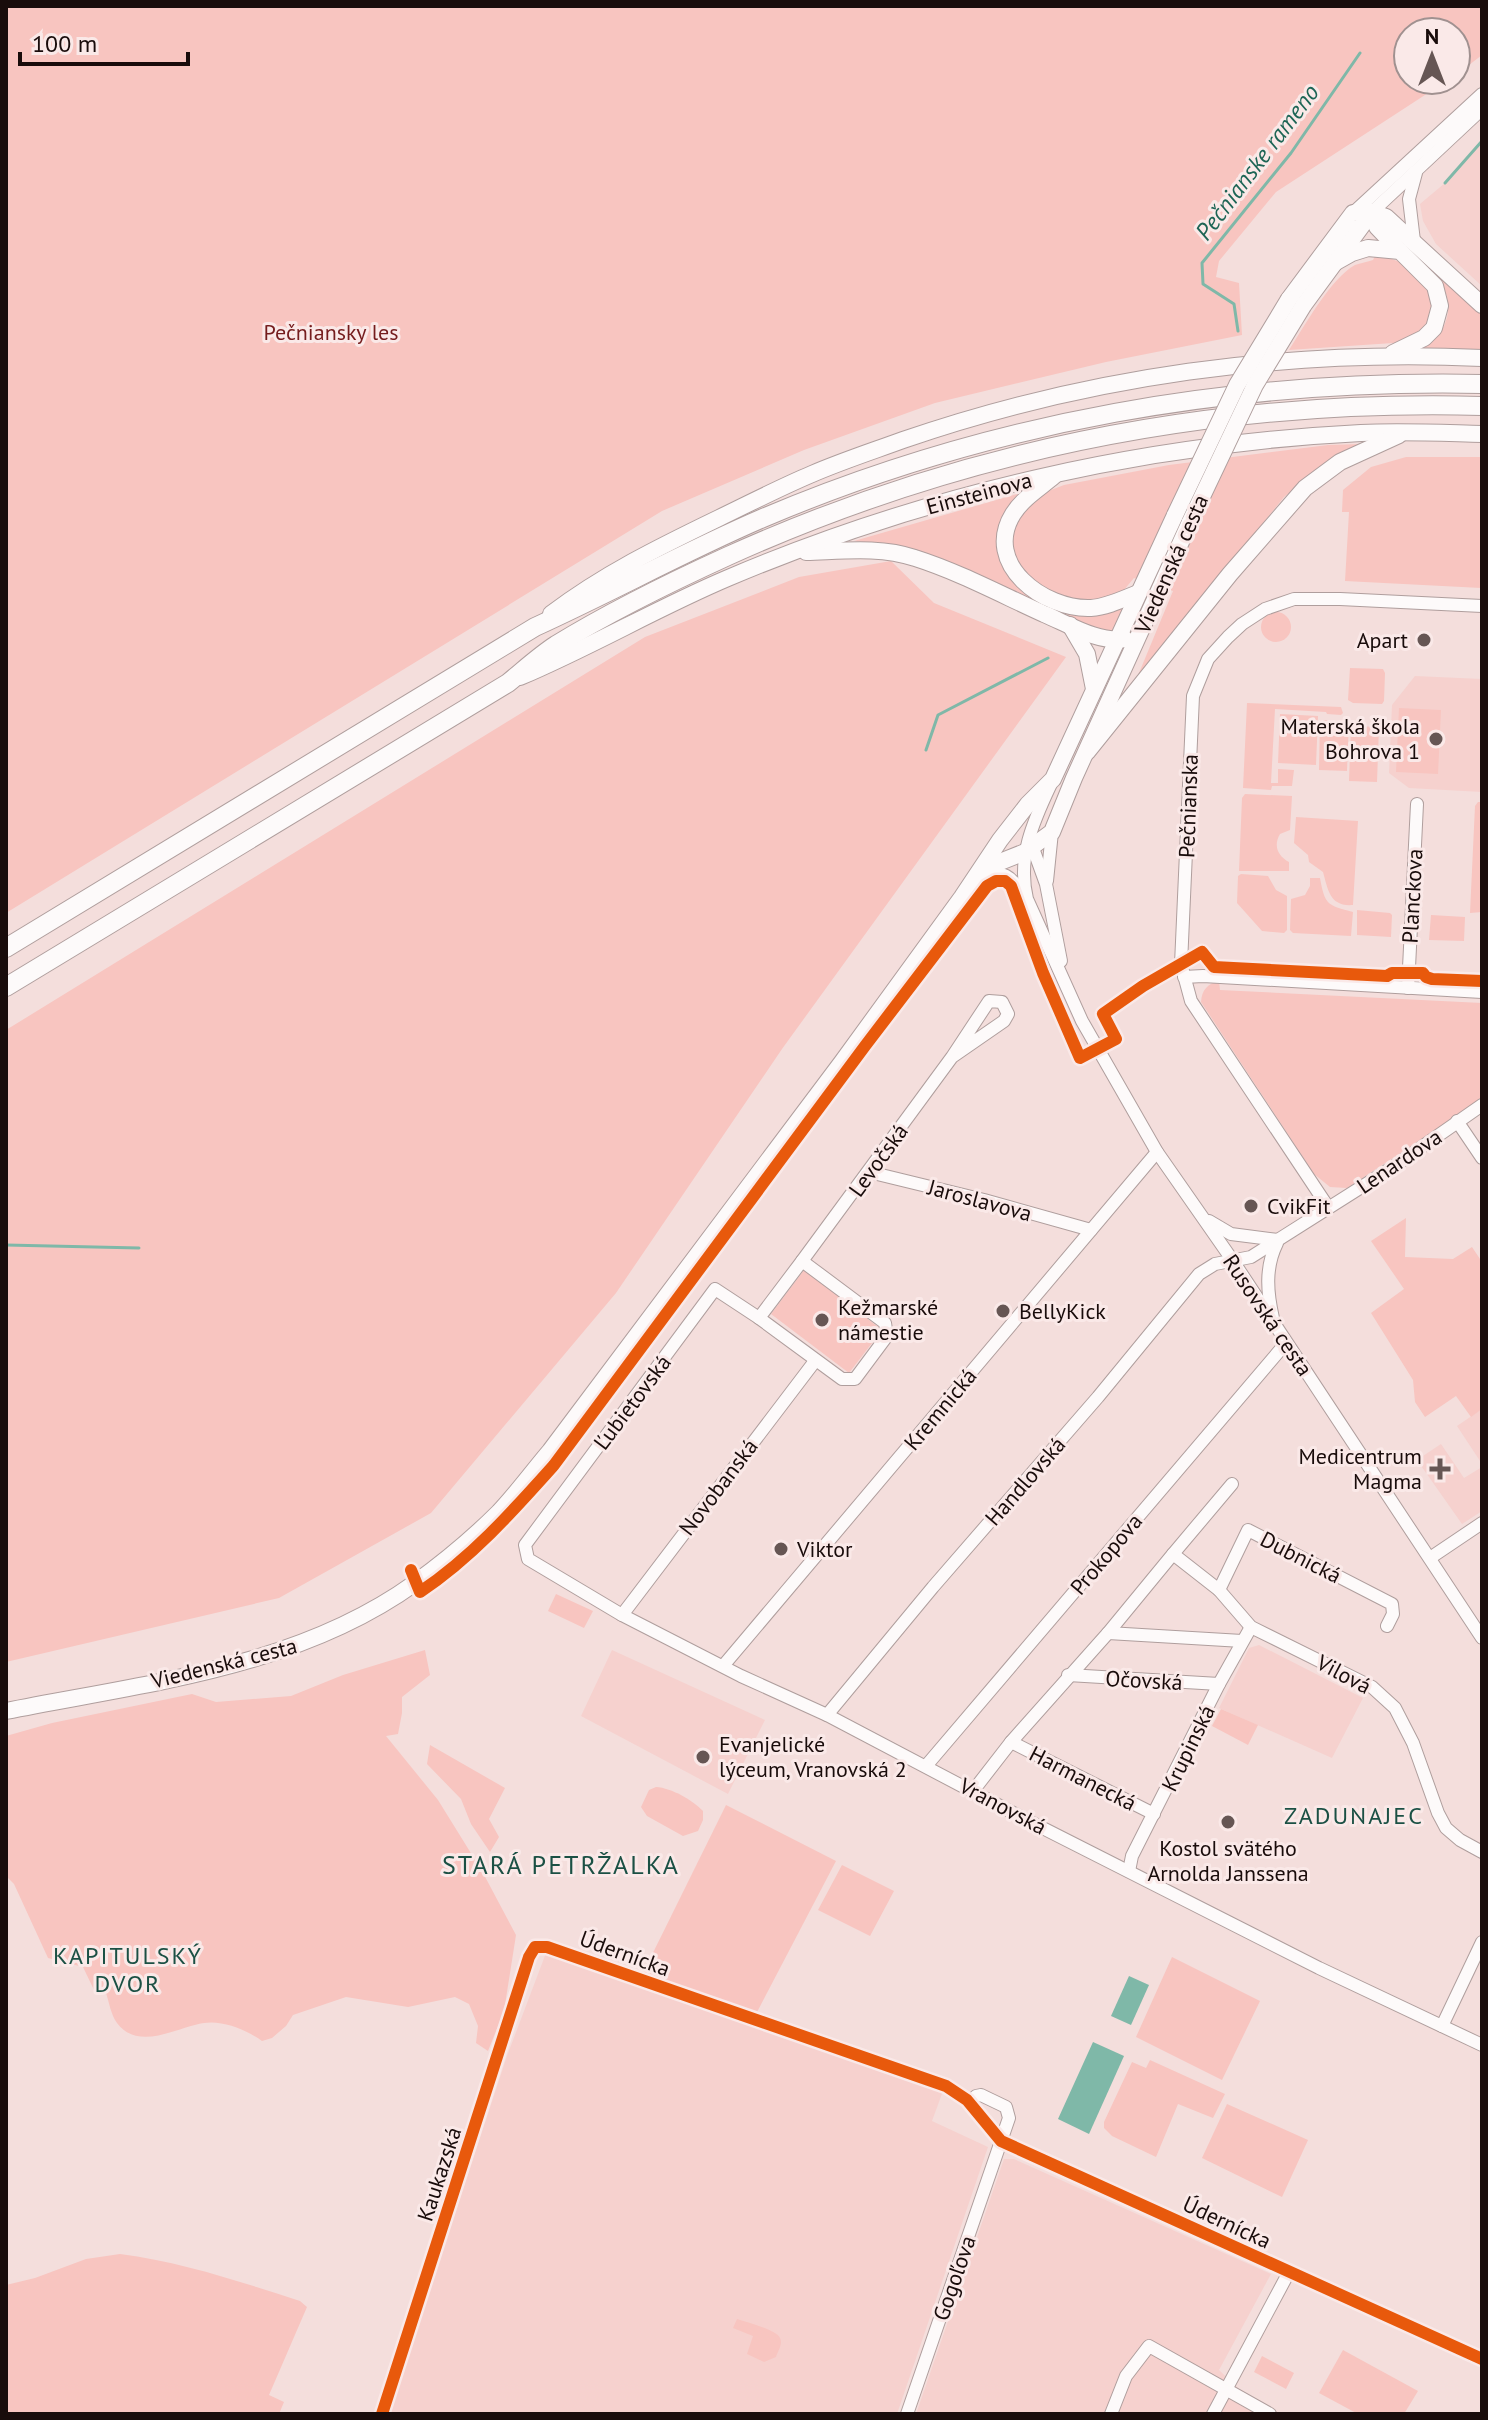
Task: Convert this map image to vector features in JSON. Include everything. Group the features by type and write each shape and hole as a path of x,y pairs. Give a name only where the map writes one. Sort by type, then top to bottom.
{"highway":[{"path":"6,948 535,627 696,548 803,502 900,466 1033,429 1119,411 1246,393 1375,384 1482,384"},
{"path":"6,987 508,683 554,646 656,590 771,537 839,510 973,466 1107,435 1233,415 1375,405 1482,406"}],"main road":[{"name":"Viedenská cesta","path":"1296,303 1353,213 1371,204"},
{"name":"Viedenská cesta","path":"962,897 995,864 1052,832 1142,628 1182,519 1237,385 1265,335 1336,262 1371,204"},
{"path":"1371,204 1482,305"},
{"path":"1371,204 1377,227 1432,281 1438,292 1440,312 1437,323 1424,338 1385,356"},
{"path":"1336,262 1368,248 1400,251"},
{"path":"535,627 586,587 739,508 814,473 946,425 1072,393 1156,377 1274,362 1385,356 1482,358"},
{"path":"1087,752 1230,574 1305,488 1340,462 1408,432"},
{"name":"Einsteinova","path":"508,683 665,606 792,552 928,506 1059,473 1228,444 1350,433 1482,434"},
{"path":"1059,473 1029,496 1011,517 1005,543 1012,570 1032,590 1075,607 1111,604 1138,593"},
{"name":"Viedenská cesta","path":"6,1711 220,1668 335,1630 417,1582 499,1512 550,1451 833,1075 1028,804 1053,779 1138,593 1182,519"},
{"path":"792,552 859,550 899,553 937,566 1108,639 1124,640 1142,628"},
{"path":"1070,625 1087,654 1094,689"}],"street":[{"name":"Viedenská cesta","path":"1371,204 1482,94"},
{"name":"Viedenská cesta","path":"1371,204 1417,169 1482,109"},
{"path":"1414,241 1409,199 1417,169"},
{"name":"Pečnianska","path":"1328,1207 1191,1001 1184,977 1181,964 1193,696 1208,659 1242,624 1265,609 1294,599 1482,606"},
{"name":"Rusovská cesta","path":"1053,779 1029,845 1024,887 1097,1049 1157,1152 1233,1261 1482,1638"},
{"name":"Planckova","path":"1408,988 1417,804"},
{"name":"Rusovská cesta","path":"1046,884 1052,832"},
{"path":"985,861 1013,838 1029,845"},
{"name":"Rusovská cesta","path":"1029,845 1046,884 1066,986"},
{"name":"Rusovská cesta","path":"981,880 994,873 1005,875 1027,899"},
{"path":"1184,977 1482,992"},
{"name":"Levočská","path":"802,1261 952,1057 989,1001 1002,1002 1008,1014 1004,1021 952,1057"},
{"name":"Lenardova","path":"1233,1261 1251,1257 1393,1167 1482,1105"},
{"path":"1457,1121 1482,1158"},
{"name":"Kremnická","path":"723,1666 1157,1152"},
{"name":"Jaroslavova","path":"869,1172 1091,1230"},
{"path":"1198,1211 1231,1234 1278,1240 1271,1255 1267,1282 1275,1325"},
{"path":"802,1261 885,1323 887,1336 855,1379 842,1379 759,1318 802,1261"},
{"name":"Handlovská","path":"827,1715 1199,1274 1215,1264 1233,1261"},
{"name":"Ľubietovská","path":"528,1559 525,1545 715,1289 759,1318"},
{"name":"Prokopova","path":"926,1766 1286,1343"},
{"name":"Novobanská","path":"622,1615 815,1361"},
{"name":"Očovská","path":"973,1791 1011,1742 1108,1633 1232,1484"},
{"path":"1430,1558 1482,1523"},
{"name":"Dubnická","path":"1219,1590 1248,1530 1392,1604 1393,1614 1387,1626"},
{"name":"Vilová","path":"1173,1554 1219,1590 1251,1627 1372,1687 1395,1708 1413,1743 1446,1828 1482,1852"},
{"name":"Vranovská","path":"528,1559 622,1615 827,1715 1332,1975 1482,2045"},
{"name":"Krupinská","path":"1129,1871 1132,1856 1251,1627"},
{"name":"Očovská","path":"1108,1633 1242,1641"},
{"name":"Očovská","path":"1068,1675 1219,1684"},
{"name":"Harmanecká","path":"1011,1742 1154,1814"},
{"path":"1442,2026 1482,1942"},
{"name":"Údernícka","path":"535,1947 547,1947 946,2086 970,2103 1001,2141 1482,2359"},
{"name":"Kaukazská","path":"382,2414 529,1957 535,1947"},
{"name":"Údernícka","path":"970,2103 981,2095 1006,2107 1009,2118 1001,2141"},
{"name":"Gogoľova","path":"907,2414 1001,2141"},
{"path":"1213,2414 1289,2272"},
{"path":"1111,2414 1126,2376 1149,2346 1270,2414"}],"shaded area":[{"path":"1482,141 1482,286 1436,244 1423,221 1420,204 1445,183"},
{"name":"Materská škola Bohrova 1","path":"1415,676 1482,679 1482,792 1409,788 1389,773 1392,705"},
{"path":"1482,1409 1482,1464 1457,1426"},
{"path":"1441,1444 1464,1478 1482,1467 1482,1511 1462,1524 1417,1460"},
{"path":"1259,1645 1363,1698 1332,1758 1219,1708 1249,1648"},
{"name":"Evanjelické lýceum, Vranovská 2","path":"612,1650 765,1720 728,1794 581,1716"},
{"path":"546,1953 943,2091 932,2121 988,2147 897,2414 389,2414 507,2056"},
{"path":"1129,1976 1149,1985 1131,2025 1111,2016"},
{"path":"1093,2042 1124,2056 1089,2134 1058,2119"},
{"path":"1004,2159 1014,2159 1271,2274 1219,2370 1243,2393 1280,2414 916,2414"}],"green space":[{"name":"Pečniansky les","path":"6,6 1482,6 1482,55 1472,63 1472,16 1392,16 1392,96 1423,96 1276,192 1219,261 1216,277 1239,283 1242,335 1106,362 935,403 804,450 662,511 6,913"},
{"path":"1387,225 1482,314 1482,350 1423,348 1437,336 1446,321 1446,294 1430,270"},
{"path":"1375,256 1400,262 1427,284 1435,317 1408,342 1289,350 1319,304 1346,271 1373,260"},
{"path":"1362,444 1318,470 1284,497 1134,685 1173,591 1134,578 1123,591 1109,598 1085,603 1045,591 1015,563 1011,533 1016,518 1038,495 1064,485 1169,465 1328,445"},
{"path":"1406,457 1482,457 1481,588 1345,581 1349,512 1342,512 1343,490 1371,467"},
{"path":"1024,492 1000,556 1011,579 1024,592 1037,598 1125,605 1111,635 920,552 896,545 854,541"},
{"path":"891,561 934,603 1066,657 782,1049 616,1293 431,1513 279,1598 6,1662 6,1030 645,637 799,577"},
{"path":"1276,612 1287,616 1291,627 1287,638 1276,642 1265,638 1261,627 1265,616"},
{"path":"1350,668 1383,669 1382,704 1348,700"},
{"path":"1247,703 1341,707 1343,713 1275,709 1271,783 1278,783 1278,769 1294,770 1292,786 1272,786 1271,790 1243,788"},
{"path":"1399,708 1441,710 1438,774 1396,772"},
{"path":"1280,714 1318,716 1316,765 1278,763"},
{"path":"1320,720 1349,721 1347,771 1319,770"},
{"path":"1351,726 1379,727 1377,782 1349,781"},
{"path":"1245,794 1292,796 1290,830 1280,834 1277,843 1279,854 1289,862 1289,871 1239,871 1242,798"},
{"path":"1482,802 1482,912 1470,913 1475,806"},
{"path":"1296,817 1358,821 1353,905 1339,903 1331,896 1323,872 1309,862 1308,855 1294,843"},
{"path":"1238,876 1268,876 1276,890 1287,896 1287,930 1284,933 1262,931 1237,903"},
{"path":"1310,878 1320,878 1329,903 1353,912 1351,936 1293,933 1290,930 1291,899 1305,895"},
{"path":"1357,910 1390,913 1391,937 1357,935"},
{"path":"1431,915 1465,917 1464,941 1429,940"},
{"path":"1219,981 1220,990 1482,1003 1482,1100 1347,1188 1330,1187 1314,1174 1201,1002 1206,988"},
{"path":"1406,1218 1405,1257 1453,1259 1472,1247 1482,1262 1482,1409 1471,1417 1456,1396 1425,1417 1415,1402 1413,1380 1371,1313 1404,1289 1371,1241"},
{"name":"Kežmarské námestie","path":"804,1270 882,1330 849,1373 771,1314"},
{"path":"556,1594 593,1611 584,1628 548,1611"},
{"path":"425,1650 430,1675 402,1697 398,1734 386,1736 438,1800 482,1871 516,1935 504,2011 488,2051 476,2043 478,2026 469,2004 455,1997 408,2007 346,1997 293,2015 272,2038 262,2041 234,2027 211,2022 159,2035 136,2036 117,2023 106,1993 94,1990 83,1967 48,1958 14,1884 6,1876 6,1736 52,1723 192,1694 216,1702 291,1696 343,1675"},
{"path":"1221,1709 1258,1725 1248,1745 1212,1726"},
{"path":"430,1745 505,1788 489,1819 499,1837 490,1852 471,1824 461,1799 427,1764"},
{"path":"656,1787 681,1795 703,1811 698,1831 683,1836 647,1816 641,1807 649,1790"},
{"path":"726,1805 836,1861 756,2014 642,1975"},
{"path":"842,1865 894,1891 870,1936 818,1910"},
{"path":"1172,1957 1260,2001 1222,2080 1136,2037"},
{"path":"1150,2060 1225,2094 1213,2118 1178,2104 1156,2157 1112,2136 1104,2128 1132,2062 1146,2068"},
{"path":"1227,2104 1308,2140 1282,2197 1202,2158"},
{"path":"120,2254 211,2273 300,2301 307,2307 269,2395 284,2402 279,2414 6,2414 6,2285 86,2259"},
{"path":"737,2319 778,2335 781,2343 776,2357 764,2362 747,2354 753,2336 733,2328"},
{"path":"1343,2350 1418,2391 1404,2414 1358,2414 1319,2393"},
{"path":"1262,2356 1294,2373 1286,2389 1254,2372"}],"waterway":[{"name":"Pečnianske rameno","path":"1238,331 1234,304 1203,284 1202,263 1291,153 1360,53"},
{"path":"1445,183 1482,141"},
{"name":"Pečnianske rameno","path":"926,750 938,715 1048,658"},
{"name":"Pečnianske rameno","path":"6,1245 139,1248"}],"cycle path":[{"path":"411,1570 420,1592 474,1549 554,1465 865,1046 987,886 996,881 1005,881 1011,886 1043,973 1080,1058 1116,1039 1103,1014 1143,986 1202,952 1214,967 1387,976 1392,973 1423,973 1432,979 1482,981"},
{"path":"382,2414 529,1957 535,1947 547,1947 946,2086 967,2100 1001,2141 1482,2359"}],"place":[{"name":"Apart","path":"1424,640"},
{"name":"Materská škola Bohrova 1","path":"1436,739"},
{"name":"CvikFit","path":"1251,1206"},
{"name":"BellyKick","path":"1003,1311"},
{"name":"Kežmarské námestie","path":"822,1320"},
{"name":"Medicentrum Magma","path":"1440,1469"},
{"name":"Viktor","path":"781,1549"},
{"name":"Evanjelické lýceum, Vranovská 2","path":"703,1757"},
{"name":"Kostol svätého Arnolda Janssena","path":"1228,1822"}],"district":[{"name":"ZADUNAJEC","path":"1354,1815"},
{"name":"STARÁ PETRŽALKA","path":"561,1864"},
{"name":"KAPITULSKÝ DVOR","path":"128,1969"}]}
